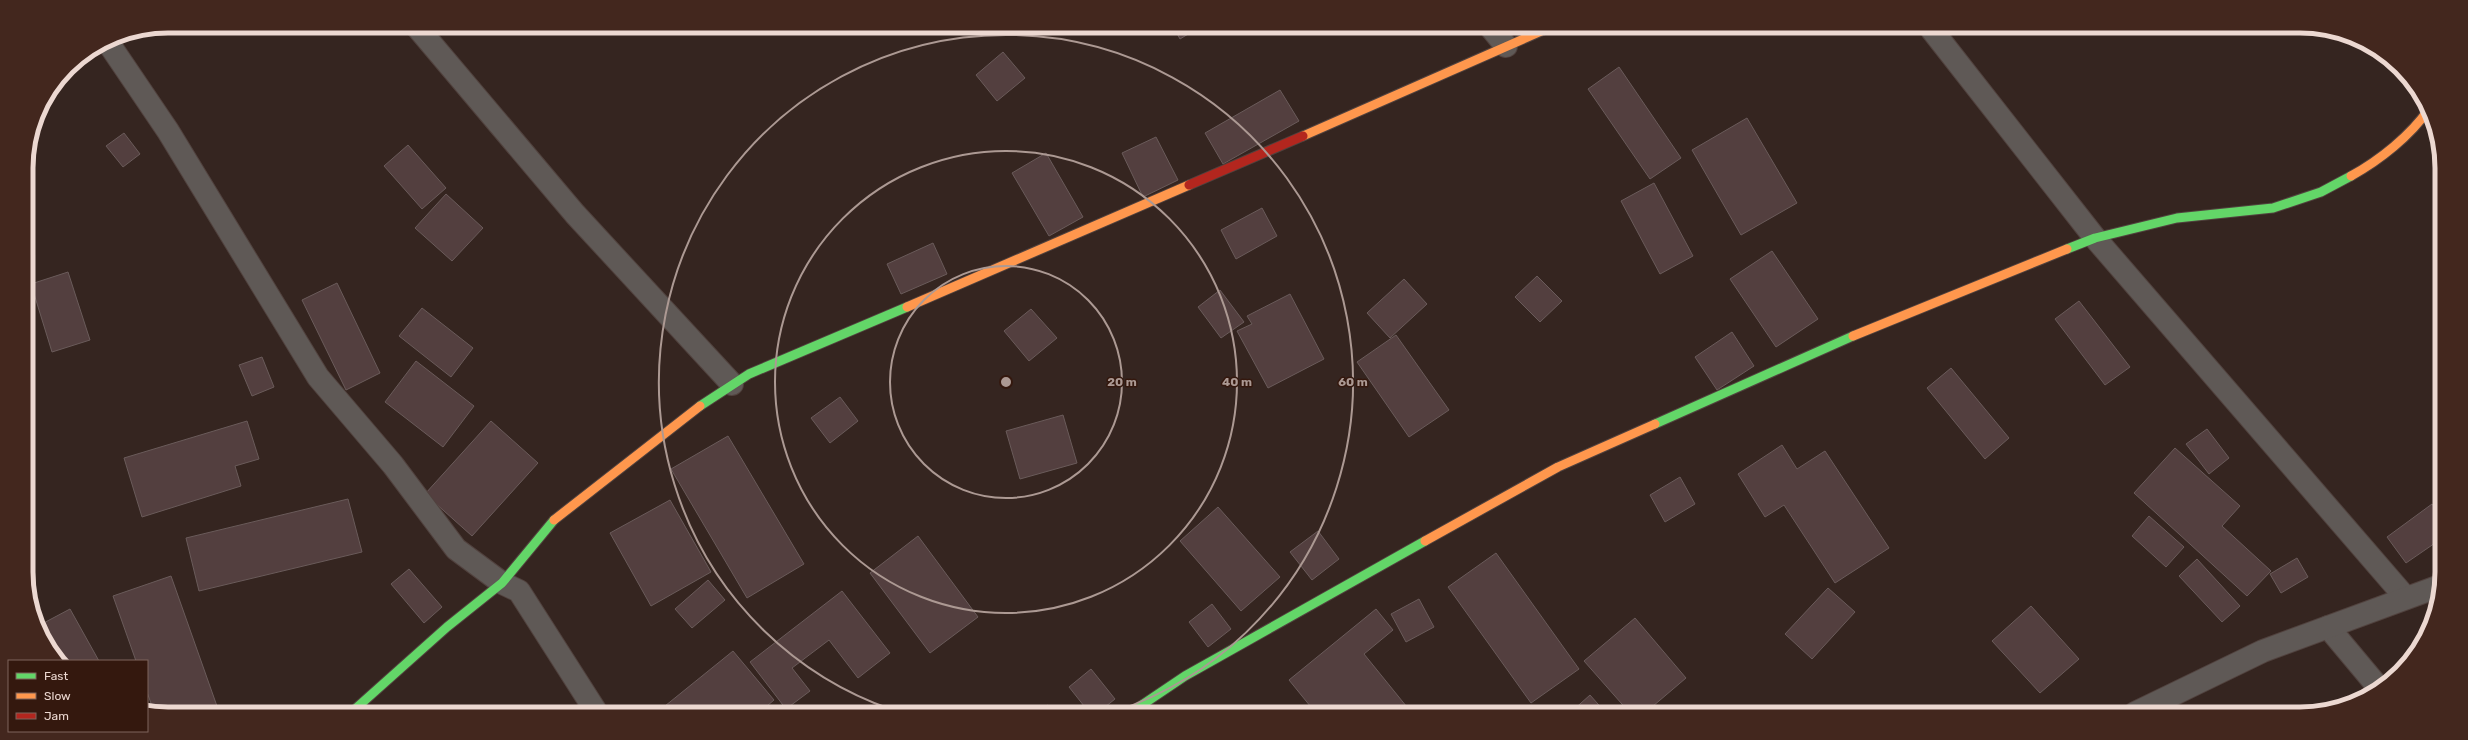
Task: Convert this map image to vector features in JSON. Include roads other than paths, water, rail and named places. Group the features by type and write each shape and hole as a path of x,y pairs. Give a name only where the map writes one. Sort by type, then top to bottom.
{"street":[{"path":"423,33 575,214 732,384"},
{"path":"1495,33 1506,46"},
{"path":"357,707 447,627 502,583 552,522 706,401 749,374 1128,212 1537,33"},
{"path":"1934,33 2095,238 2406,598"},
{"path":"110,46 168,132 318,377 393,465 456,549 502,583 518,591 593,707"},
{"path":"1139,707 1185,676 1558,467 1895,317 2095,238 2177,218 2273,208 2321,192 2356,173 2394,146 2425,116"},
{"path":"2147,707 2263,651 2434,588"},
{"path":"2328,627 2375,684"}]}
